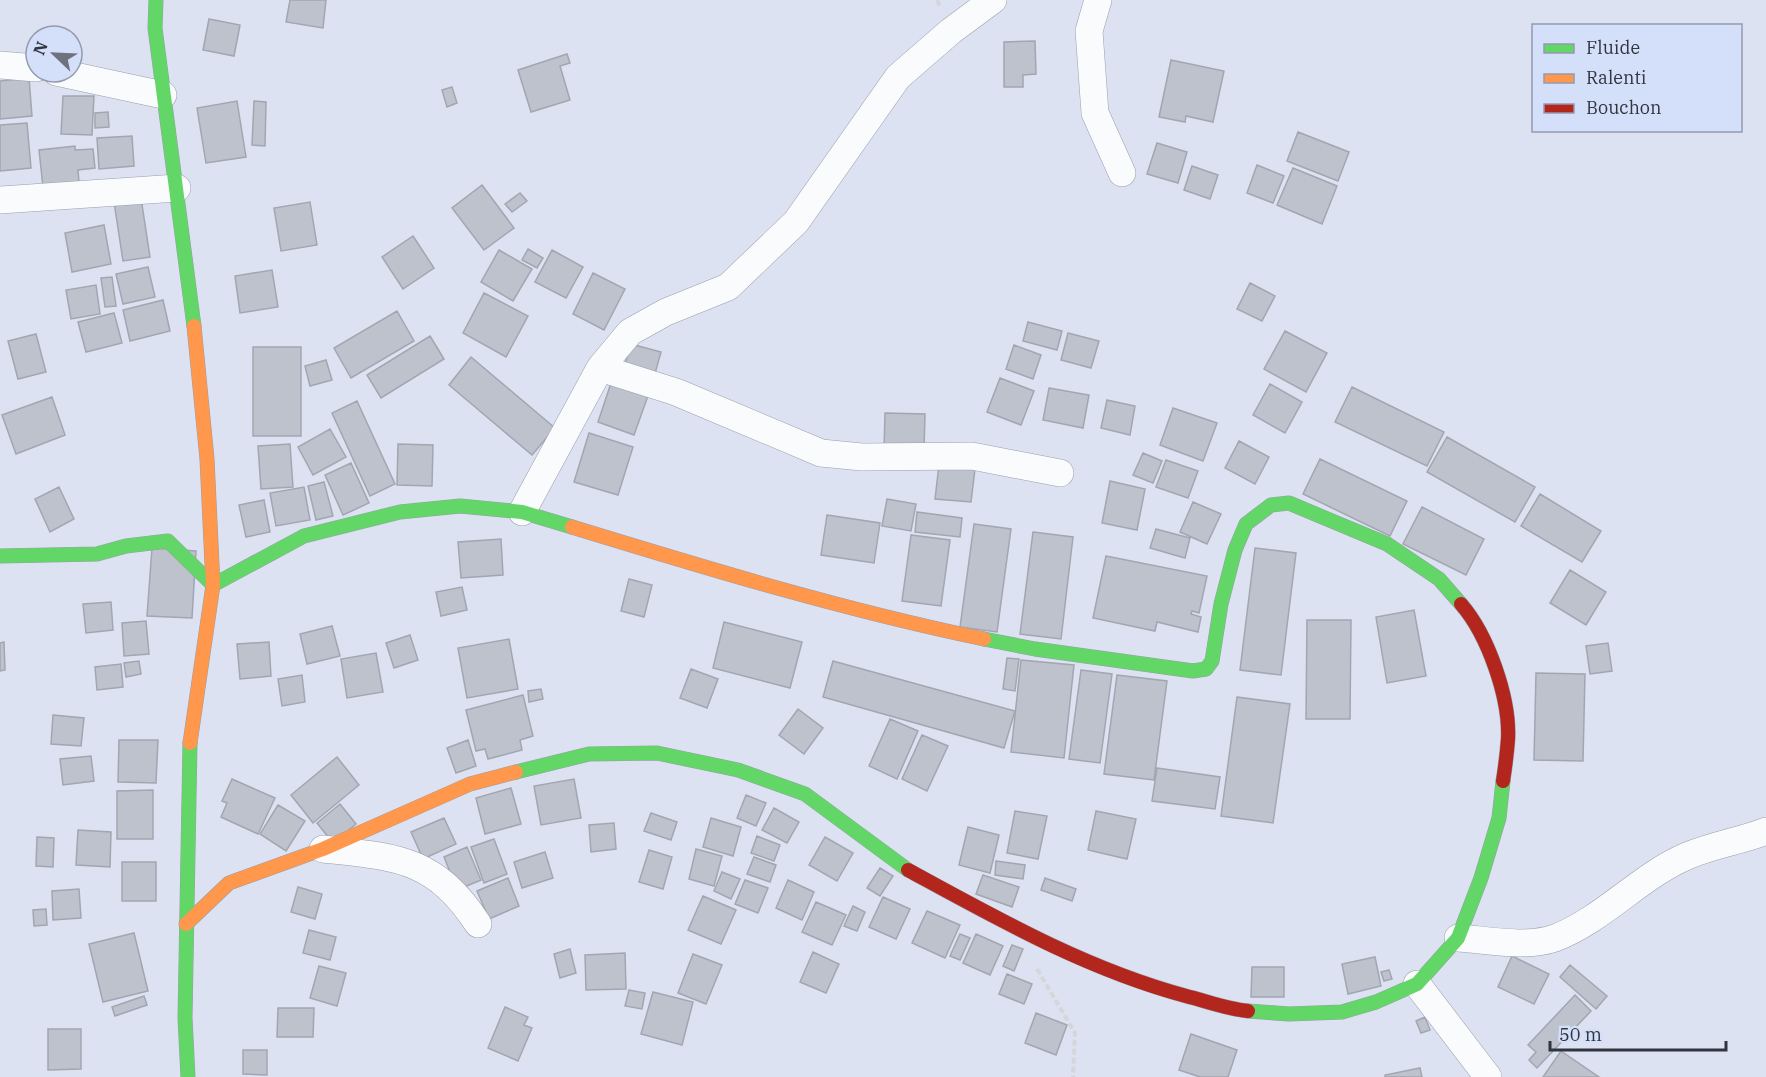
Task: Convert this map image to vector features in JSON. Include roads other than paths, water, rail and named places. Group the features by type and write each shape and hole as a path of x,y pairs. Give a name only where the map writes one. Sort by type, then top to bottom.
{"street":[{"path":"156,0 155,28 188,265 207,448 213,585 190,731 184,1018 188,1077"},
{"path":"522,512 600,368 630,332 666,312 728,287 796,222 898,77 951,31 993,0"},
{"path":"1098,0 1089,31 1095,112 1122,173"},
{"path":"0,65 24,67"},
{"path":"84,78 163,95"},
{"path":"0,200 177,188"},
{"path":"600,368 676,392 820,453 862,458 972,456 1060,473"},
{"path":"186,924 229,883 323,849 470,784 589,754 657,753 738,770 805,795 908,870 1035,939 1091,964 1158,988 1240,1010 1289,1014 1342,1012 1376,1002 1417,984 1458,938 1481,878 1499,818 1508,737 1498,672 1475,620 1439,579 1387,544 1290,503 1271,505 1246,524 1235,550 1221,604 1212,661 1206,669 1193,671 1035,649 898,621 758,584 522,512 460,506 400,512 304,536 213,585"},
{"path":"0,556 97,554 126,546 168,541 213,585"},
{"path":"1458,938 1530,942 1554,938 1621,900 1662,870 1687,856 1766,831"},
{"path":"323,849 379,855 432,873 461,898 478,924"},
{"path":"1417,984 1488,1077"}]}
